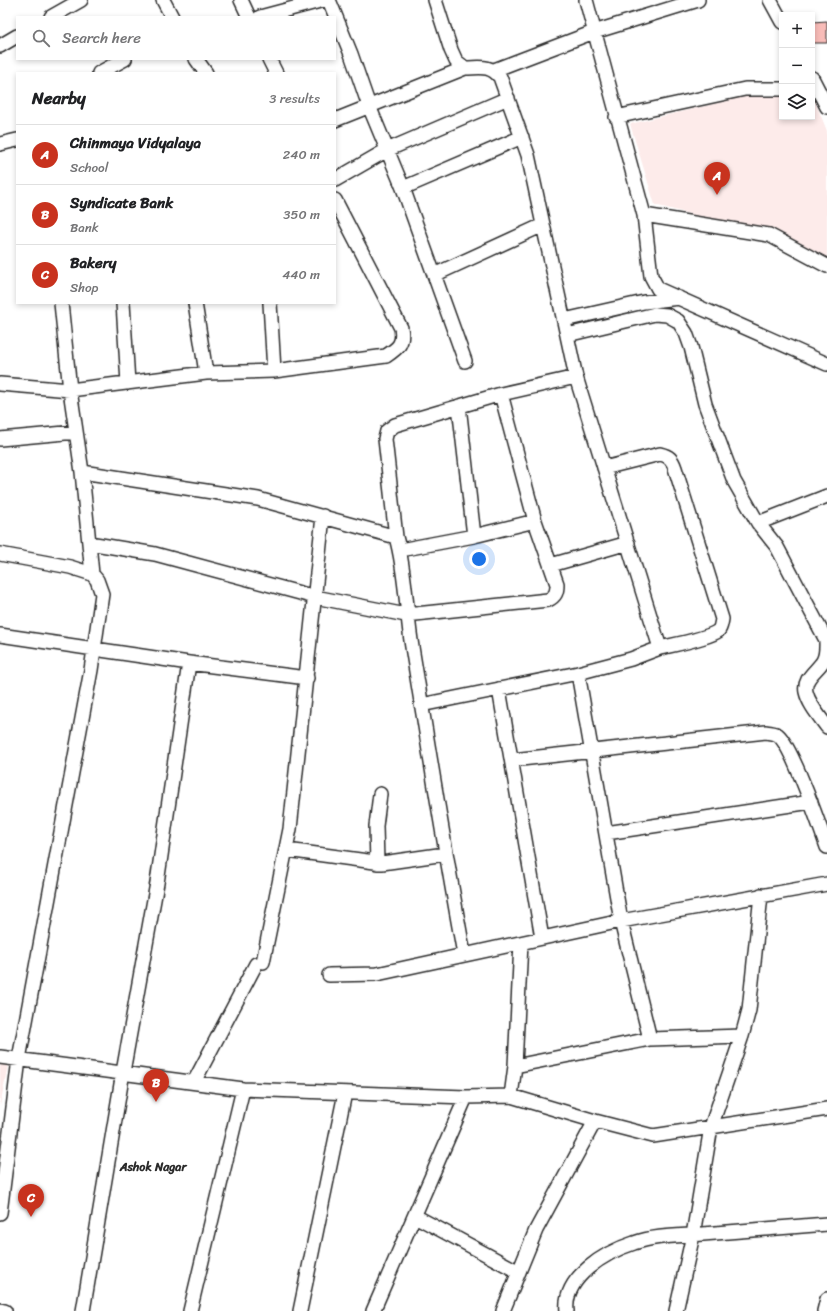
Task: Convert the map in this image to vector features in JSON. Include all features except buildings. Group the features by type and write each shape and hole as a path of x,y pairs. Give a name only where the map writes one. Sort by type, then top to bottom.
{"street":[{"path":"53,16 81,0"},
{"path":"164,0 172,16"},
{"path":"240,0 249,16"},
{"path":"264,16 324,0"},
{"path":"329,0 336,16"},
{"path":"435,0 451,50 456,61 465,68"},
{"path":"586,0 616,117 644,215 651,276 654,283 658,289 827,364"},
{"path":"494,70 594,32 698,0"},
{"path":"770,0 779,16"},
{"path":"336,17 351,54 369,106 403,188 465,361"},
{"path":"0,46 16,37"},
{"path":"101,72 123,60"},
{"path":"197,60 205,72"},
{"path":"270,60 276,72"},
{"path":"336,120 465,68 487,68 494,70 500,77 528,155 576,377 660,648"},
{"path":"815,84 827,107"},
{"path":"616,117 745,89 779,89"},
{"path":"336,179 387,150 508,98"},
{"path":"403,188 522,137"},
{"path":"0,144 16,140"},
{"path":"0,384 70,394 128,383 206,373 274,371 386,356 399,348 401,344 401,328 336,202"},
{"path":"644,215 769,235 827,266"},
{"path":"434,275 543,225"},
{"path":"564,320 644,302 679,298"},
{"path":"61,304 70,394 82,472 92,574"},
{"path":"123,304 128,383"},
{"path":"195,304 206,373"},
{"path":"270,304 274,371"},
{"path":"567,335 655,314 667,315 678,321 686,333 692,347 705,404 734,481 758,523 777,547 826,640 827,650 823,661 812,674 806,687 808,699 827,727"},
{"path":"464,954 445,854 406,615 400,550 396,537 385,439 388,431 395,425 502,394 576,377"},
{"path":"89,543 155,554 315,597 406,615 548,600 553,598 557,592 551,565 535,521 502,394"},
{"path":"459,406 474,536"},
{"path":"0,439 76,428"},
{"path":"421,705 578,673 631,659 660,648 708,635 717,631 721,626 722,619 672,460 666,455 660,454 604,468"},
{"path":"82,472 258,499 396,537"},
{"path":"758,523 827,496"},
{"path":"194,1082 259,963 287,850 307,678 323,516"},
{"path":"400,550 474,536 535,521"},
{"path":"551,565 628,543"},
{"path":"0,554 70,567 92,574 97,580 102,594 94,650 19,1059 0,1213"},
{"path":"0,636 307,678"},
{"path":"83,1311 123,1072 157,883 189,663"},
{"path":"578,673 621,921 650,1039"},
{"path":"499,689 542,938"},
{"path":"512,760 766,732 778,735 786,746 811,802 827,847"},
{"path":"377,862 376,826 380,794"},
{"path":"606,833 811,802"},
{"path":"287,850 377,862 394,862 445,854"},
{"path":"329,975 377,974 621,921 827,884"},
{"path":"676,1311 693,1235 711,1127 742,1036 749,1010 761,895"},
{"path":"511,1096 515,1066 521,943"},
{"path":"515,1066 650,1039 742,1036"},
{"path":"0,1057 243,1089 466,1097 511,1096 595,1121 653,1136 827,1109"},
{"path":"190,1311 243,1089"},
{"path":"300,1311 345,1093"},
{"path":"373,1311 466,1097"},
{"path":"505,1310 536,1230 595,1121"},
{"path":"415,1216 519,1272"},
{"path":"567,1311 567,1295 572,1285 598,1261 617,1249 635,1242 693,1235 827,1224"},
{"path":"824,1311 827,1299"},
{"path":"0,1310 5,1311"}],"shaded area":[{"path":"755,94 779,95 779,120 815,120 815,101 827,131 827,259 744,228 655,205 630,124"},
{"path":"0,1064 8,1065 0,1106"}],"place":[{"name":"Chinmaya Vidyalaya","path":"717,195"},
{"name":"Syndicate Bank","path":"156,1102"},
{"name":"Bakery","path":"31,1217"}],"district":[{"name":"Ashok Nagar","path":"153,1167"}]}
